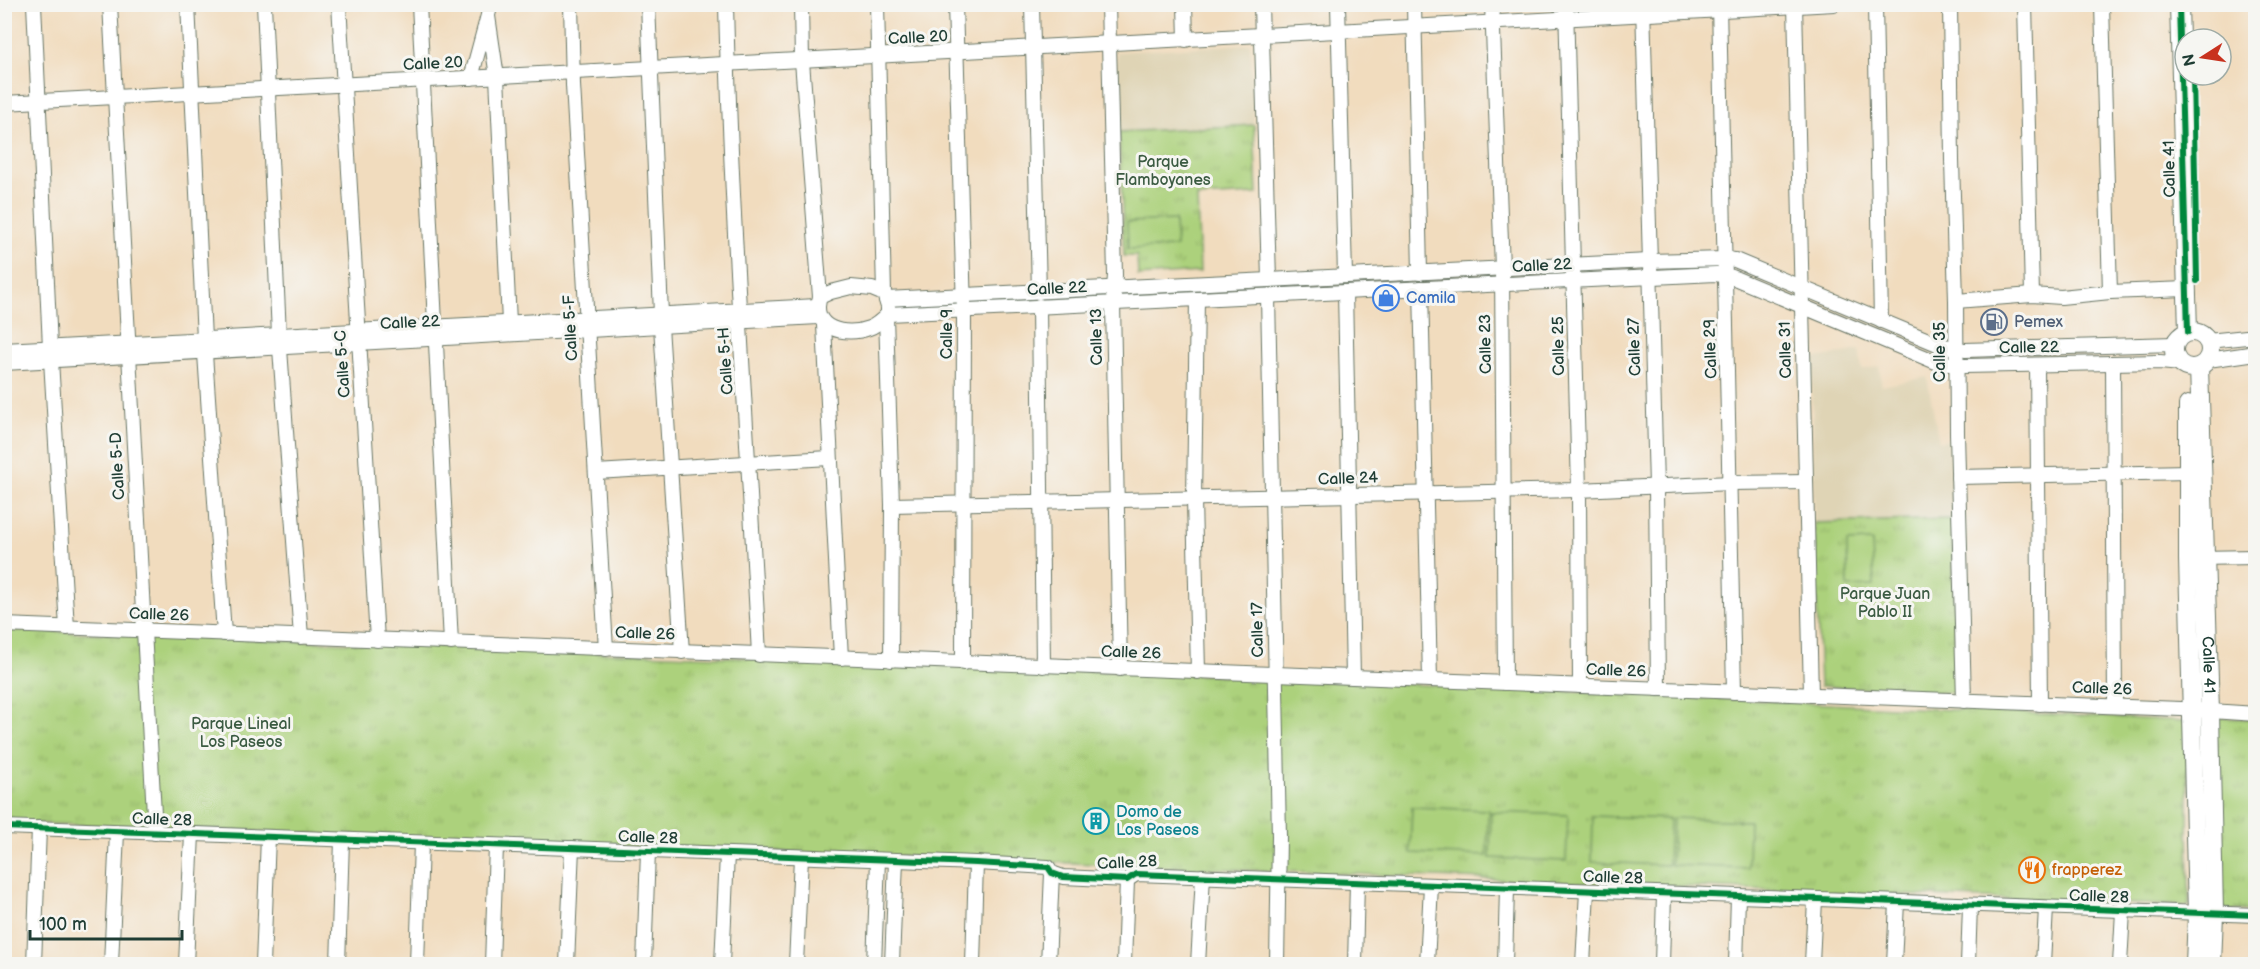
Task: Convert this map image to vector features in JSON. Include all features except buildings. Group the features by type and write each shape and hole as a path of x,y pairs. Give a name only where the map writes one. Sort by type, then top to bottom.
{"main road":[{"name":"Calle 41","path":"2179,4 2186,289 2192,337"},
{"path":"2191,4 2192,27"},
{"name":"Calle 41","path":"2192,337 2193,87"},
{"path":"2192,337 2211,350 2194,365 2175,356 2192,337"},
{"name":"Calle 41","path":"2194,365 2188,472 2196,558"},
{"name":"Calle 41","path":"2194,365 2196,558 2202,710 2205,914 2212,964"},
{"name":"Calle 41","path":"2195,964 2205,914"}],"street":[{"path":"34,4 50,354 68,628"},
{"name":"Calle 5-D","path":"110,4 155,833"},
{"path":"188,4 204,345 224,634"},
{"path":"264,4 280,341 301,637"},
{"name":"Calle 5-C","path":"339,4 376,640"},
{"path":"419,4 451,643"},
{"name":"Calle 5-F","path":"571,4 606,649"},
{"path":"648,4 661,320 682,652"},
{"name":"Calle 5-H","path":"726,4 739,316 759,655"},
{"path":"801,4 802,61 820,311 840,658"},
{"path":"877,4 887,315 891,660"},
{"name":"Calle 9","path":"955,4 964,295 963,663"},
{"path":"1032,4 1039,292"},
{"name":"Calle 13","path":"1108,4 1115,275 1113,303 1120,669"},
{"path":"1185,4 1186,40"},
{"path":"1261,4 1269,280"},
{"path":"1338,4 1345,276"},
{"path":"1414,4 1420,273"},
{"name":"Calle 23","path":"1492,4 1502,268 1505,683"},
{"name":"Calle 25","path":"1566,4 1579,490 1580,686"},
{"name":"Calle 20","path":"4,103 1339,32 1566,19 1643,10 1834,4"},
{"path":"1875,4 1881,321"},
{"name":"Calle 35","path":"1950,4 1964,701"},
{"path":"2025,4 2032,295"},
{"path":"2102,4 2110,292"},
{"name":"Calle 31","path":"1795,6 1811,695"},
{"name":"Calle 29","path":"1719,8 1734,692"},
{"path":"490,10 497,77 509,322"},
{"path":"471,78 490,10"},
{"name":"Calle 27","path":"1643,10 1656,486 1658,689"},
{"name":"Calle 22","path":"885,297 1039,292 1725,259 1735,260 1940,345 1965,350 2192,337 2256,336"},
{"name":"Calle 22","path":"887,315 1716,274 1802,306 1936,362 1956,365 2160,362 2194,365 2256,352"},
{"path":"820,311 831,292 850,287 872,289 885,297"},
{"path":"1421,288 1430,680"},
{"path":"1956,301 2032,295 2061,297 2110,292 2186,289"},
{"path":"1345,292 1353,678"},
{"name":"Calle 17","path":"1268,296 1280,879 1277,964"},
{"path":"1197,299 1194,499 1198,672"},
{"path":"1039,306 1043,666"},
{"path":"820,311 845,331 869,328 887,315"},
{"name":"Calle 22","path":"4,350 50,354 820,311"},
{"name":"Calle 22","path":"435,333 509,322 587,324"},
{"name":"Calle 22","path":"4,363 50,354"},
{"path":"2113,363 2115,706"},
{"path":"2037,364 2040,704"},
{"path":"596,472 829,458"},
{"path":"1958,477 2188,472"},
{"name":"Calle 24","path":"891,505 1272,498 1806,482"},
{"path":"2196,558 2256,557"},
{"name":"Calle 26","path":"4,625 2115,706 2256,714"},
{"name":"Calle 28","path":"4,827 976,863 1048,867 1052,873 1062,877 1127,880 1136,874 1203,876 2256,915"},
{"path":"34,964 39,828"},
{"path":"111,964 117,832"},
{"path":"186,964 192,834"},
{"path":"263,964 268,837"},
{"path":"338,964 342,840"},
{"path":"417,964 421,843"},
{"path":"492,964 496,846"},
{"path":"567,964 572,848"},
{"path":"644,964 648,851"},
{"path":"722,964 727,854"},
{"path":"796,964 801,857"},
{"path":"874,964 878,860"},
{"path":"892,964 896,860"},
{"path":"973,964 976,863"},
{"path":"1048,964 1052,873"},
{"path":"1198,964 1203,876"},
{"path":"1124,964 1127,880"},
{"path":"1355,964 1357,882"},
{"path":"1427,964 1431,885"},
{"path":"1505,964 1507,888"},
{"path":"1583,964 1587,891"},
{"path":"1662,964 1664,894"},
{"path":"1736,964 1738,896"},
{"path":"1812,964 1815,899"},
{"path":"1894,964 1897,902"},
{"path":"1968,964 1970,905"},
{"path":"2043,964 2046,908"},
{"path":"2120,964 2122,911"}],"shaded area":[{"path":"1250,44 1254,125 1119,132 1117,52"},
{"path":"1859,350 1862,370 1879,366 1882,386 1927,377 1939,442 1949,440 1952,519 1814,523 1812,359"}],"green space":[{"name":"Parque Flamboyanes","path":"1254,125 1257,194 1197,197 1200,272 1138,276 1137,256 1124,256 1119,132"},
{"path":"1175,220 1176,247 1128,249 1127,222"},
{"name":"Parque Juan Pablo II","path":"1952,519 1955,693 1820,686 1814,523"},
{"path":"1872,541 1874,586 1848,587 1847,542"},
{"name":"Parque Lineal Los Paseos","path":"5,630 1279,678 2187,721 2189,906 5,822"},
{"path":"2219,718 2255,719 2255,911 2228,910 2221,906 2215,722"},
{"path":"1412,807 1488,810 1487,856 1410,853"},
{"path":"1491,812 1568,815 1566,861 1490,858"},
{"path":"1593,816 1670,819 1668,865 1592,862"},
{"path":"1673,818 1749,821 1748,868 1671,865"}],"cycle path":[{"path":"2179,4 2188,332"},
{"path":"2193,87 2197,281"},
{"path":"4,827 976,863 1048,867 1052,873 1063,877 1127,880 1136,874 2256,915"}],"place":[{"name":"Camila","path":"1386,298"},
{"name":"Pemex","path":"1994,322"},
{"name":"Domo de Los Paseos","path":"1096,821"},
{"name":"frapperez","path":"2032,870"}]}
